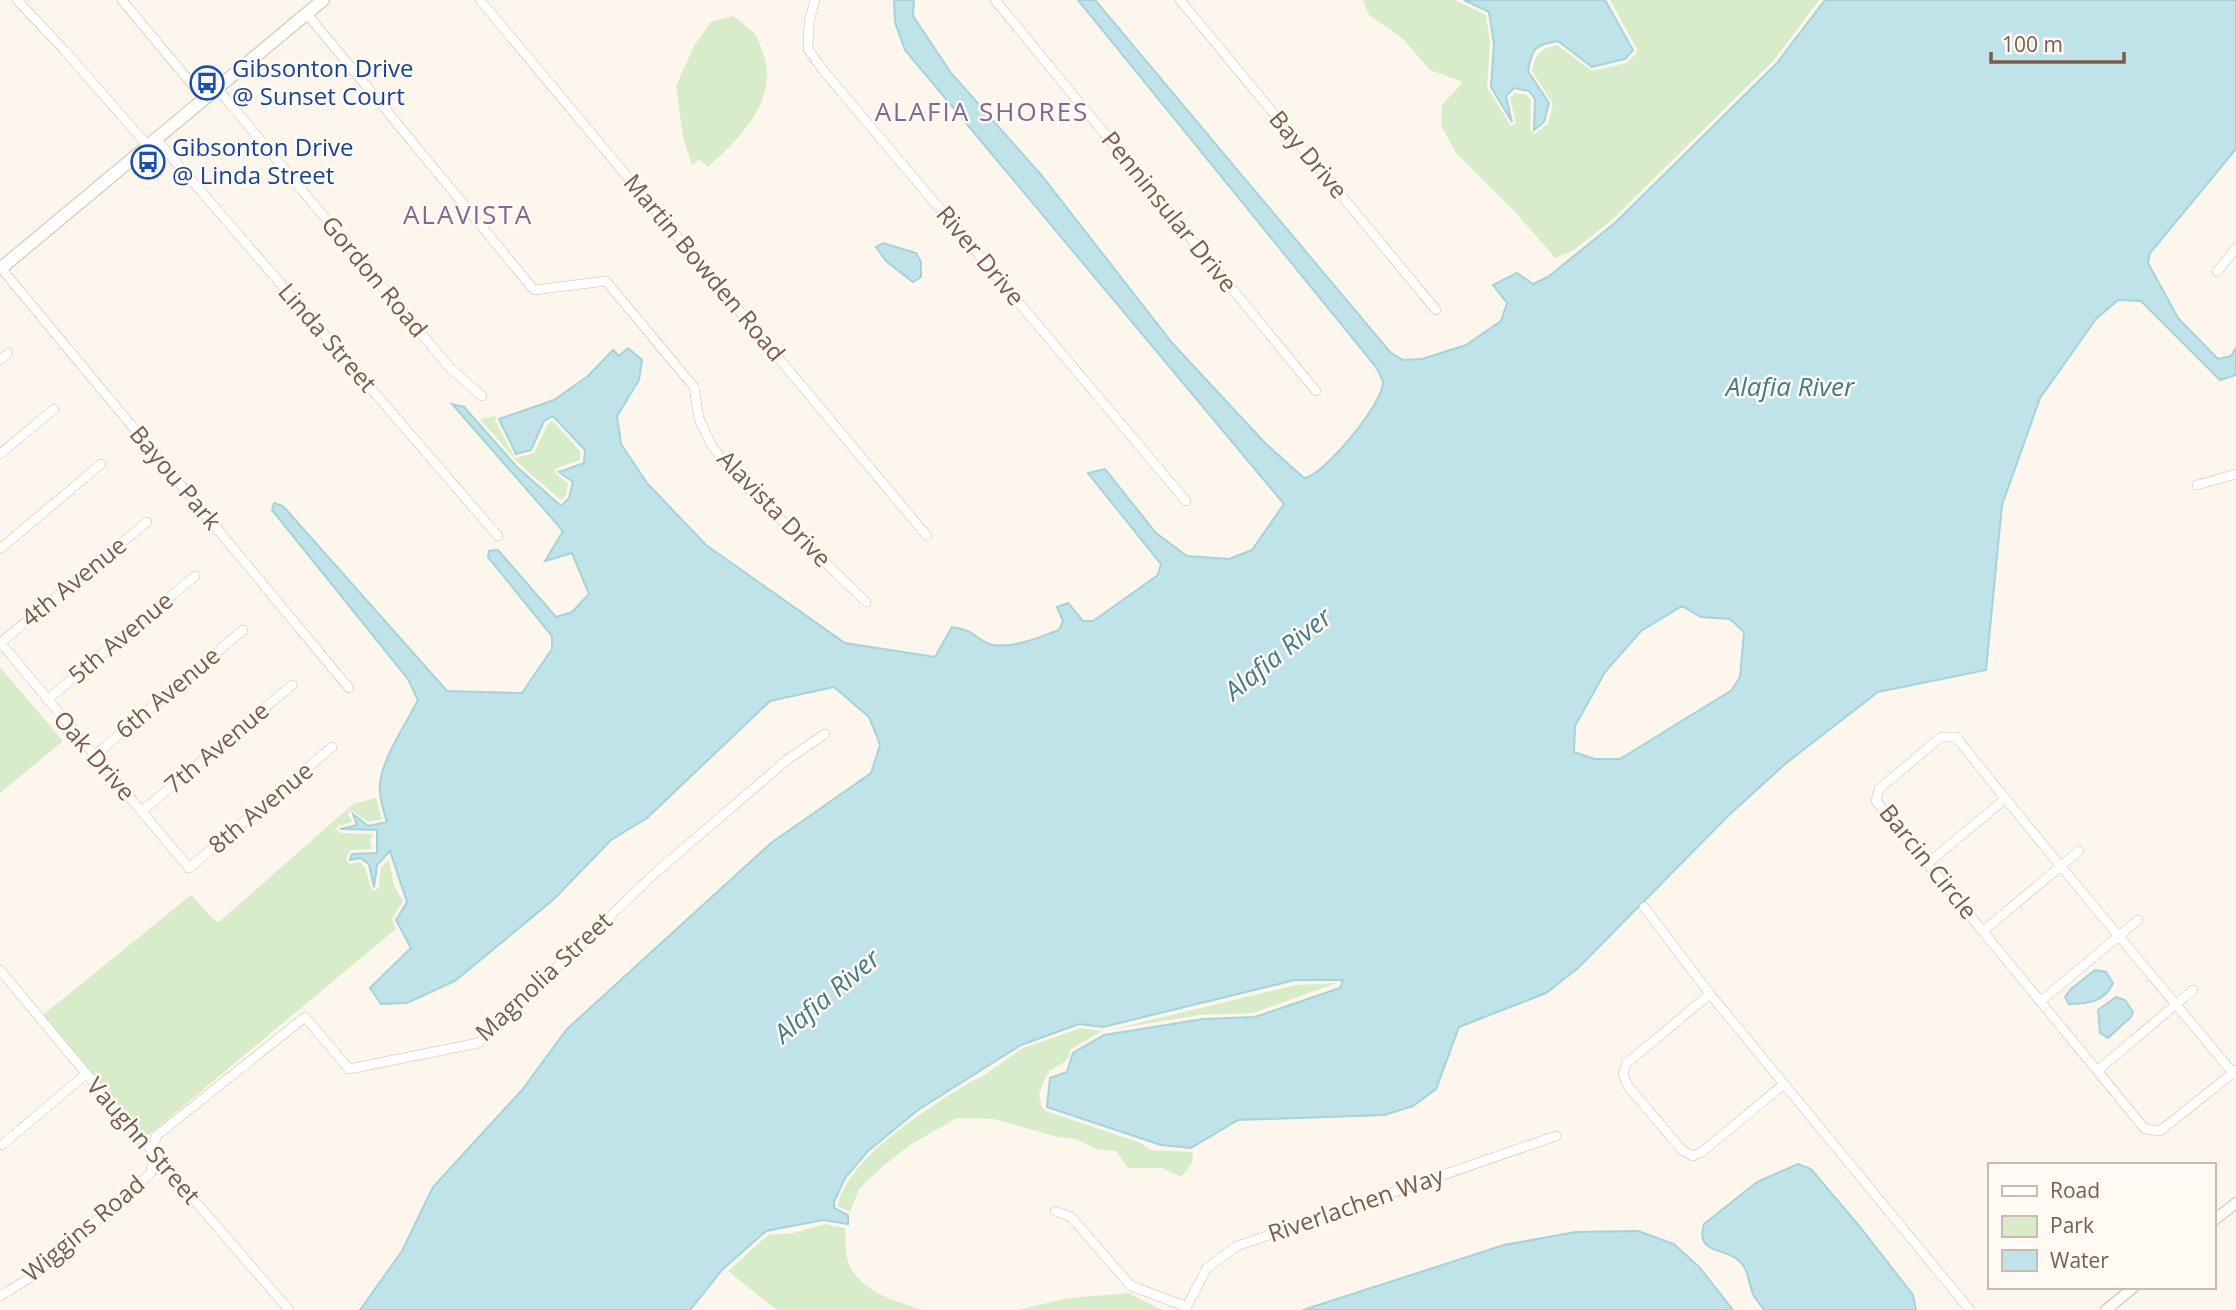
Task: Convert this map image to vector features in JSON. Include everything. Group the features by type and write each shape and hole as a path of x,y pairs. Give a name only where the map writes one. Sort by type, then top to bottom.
{"main road":[{"path":"1,268 323,0"}],"street":[{"name":"Linda Street","path":"17,0 152,143 498,536"},
{"path":"122,0 204,99"},
{"name":"Martin Bowden Road","path":"480,0 928,536"},
{"name":"River Drive","path":"814,0 809,22 808,49 823,70 1186,500"},
{"name":"Penninsular Drive","path":"995,0 1316,391"},
{"name":"Bay Drive","path":"1180,0 1436,310"},
{"name":"Alavista Drive","path":"307,14 534,289 606,281 694,387 699,419 712,446 734,474 866,602"},
{"name":"Gordon Road","path":"217,88 450,368 482,396"},
{"path":"2217,272 2236,248"},
{"name":"Bayou Park","path":"1,268 349,688"},
{"path":"0,454 54,409"},
{"path":"0,549 101,464"},
{"path":"2197,485 2236,474"},
{"name":"4th Avenue","path":"0,643 147,522"},
{"name":"5th Avenue","path":"47,700 195,576"},
{"name":"6th Avenue","path":"94,756 243,630"},
{"name":"Oak Drive","path":"0,643 189,868"},
{"name":"7th Avenue","path":"142,811 292,685"},
{"name":"Magnolia Street","path":"152,1152 156,1136 305,1017 349,1069 478,1043 654,874 788,759 825,734"},
{"name":"Barcin Circle","path":"1941,737 1956,737 2005,799 2235,1073 2160,1131 2145,1129 1876,801 1879,789 1941,737"},
{"name":"8th Avenue","path":"189,868 332,747"},
{"path":"1928,863 2005,799"},
{"path":"1983,930 2079,851"},
{"path":"1644,907 1710,993 1970,1310"},
{"path":"2040,1000 2138,920"},
{"name":"Vaughn Street","path":"0,970 289,1310"},
{"path":"2098,1070 2193,990"},
{"path":"1710,993 1627,1063 1623,1074 1628,1086 1682,1150 1693,1156 1702,1152 1784,1084"},
{"path":"2,1145 86,1074"},
{"name":"Riverlachen Way","path":"1185,1308 1207,1268 1237,1246 1556,1136"},
{"name":"Wiggins Road","path":"0,1296 33,1276 151,1173 152,1152"},
{"path":"2215,1219 2236,1202"},
{"path":"1055,1211 1070,1217 1131,1286 1185,1308"},
{"path":"2106,1310 2132,1289"}],"green space":[{"path":"1363,0 1455,0 1486,15 1490,44 1487,87 1511,126 1516,123 1510,98 1515,93 1527,95 1531,100 1530,129 1534,134 1548,124 1553,104 1532,71 1537,56 1543,50 1557,45 1592,71 1626,63 1636,54 1637,49 1610,0 1819,0 1774,60 1614,218 1574,250 1555,258 1517,214 1456,153 1441,125 1442,105 1463,82 1430,70 1403,39 1369,15"},
{"path":"733,16 754,33 763,53 767,70 762,101 744,130 708,167 699,159 692,165 683,137 676,86 694,46 711,22"},
{"path":"496,416 495,421 515,458 534,453 548,424 553,421 580,451 580,460 555,469 556,474 568,483 566,495 561,500 519,464 480,419"},
{"path":"0,667 63,741 0,793"},
{"path":"376,798 382,819 368,822 351,810 348,814 352,822 336,829 341,833 373,834 370,841 372,849 350,850 346,860 350,864 360,862 365,867 371,888 375,891 379,887 381,867 389,860 394,886 403,901 392,919 396,929 146,1137 43,1015 191,895 219,922 353,804"},
{"path":"1337,983 1253,1013 1201,1015 1113,1029 1296,985"},
{"path":"1081,1028 1102,1031 1071,1049 1066,1061 1049,1071 1039,1093 1041,1106 1046,1111 1141,1143 1150,1150 1193,1152 1192,1163 1181,1177 1162,1168 1128,1168 1116,1151 1097,1149 1076,1139 1058,1137 994,1119 957,1118 910,1145 883,1166 859,1189 850,1212 838,1206 844,1188 857,1170 893,1134 1023,1048"},
{"path":"825,1224 845,1228 848,1262 853,1272 869,1288 922,1310 777,1310 728,1271 768,1235 793,1233"},
{"path":"1128,1293 1162,1310 1017,1310 1069,1298"}],"water":[{"name":"Alafia River","path":"894,0 914,0 913,16 951,73 1042,176 1173,344 1266,444 1304,478 1325,465 1364,421 1381,392 1381,377 1376,367 1078,0 1095,0 1390,352 1403,360 1422,359 1466,345 1501,321 1507,303 1493,285 1517,273 1533,284 1548,277 1616,222 1777,63 1825,0 2236,0 2236,149 2150,253 2148,263 2178,318 2218,359 2231,356 2236,348 2236,375 2220,380 2141,301 2118,300 2096,319 2040,398 2002,505 1986,670 1878,692 1785,764 1729,815 1578,968 1546,993 1459,1027 1436,1089 1413,1106 1384,1115 1238,1120 1191,1148 1161,1145 1047,1107 1050,1078 1067,1072 1073,1053 1104,1035 1203,1019 1255,1017 1340,988 1343,980 1295,980 1103,1027 1079,1024 1021,1045 918,1110 868,1151 845,1178 834,1202 834,1208 848,1215 848,1224 823,1220 766,1231 722,1270 690,1310 360,1310 402,1251 433,1187 522,1090 567,1029 771,843 871,773 880,745 869,717 834,687 770,701 647,818 611,840 554,899 455,981 407,1003 381,1004 370,988 411,948 396,920 407,902 390,851 377,865 374,887 369,864 360,858 350,860 352,854 377,853 377,830 340,829 357,825 353,814 368,826 387,822 380,793 382,773 390,752 418,700 408,679 272,510 274,503 283,506 447,691 522,693 552,649 552,636 488,557 489,551 498,550 556,617 572,612 589,594 572,553 545,561 563,531 452,404 464,407 517,467 561,506 569,498 573,482 559,472 584,463 585,450 553,416 544,421 531,450 516,454 499,419 554,400 588,376 613,350 619,356 628,348 642,360 639,380 617,416 621,444 647,483 706,545 845,643 935,657 952,627 966,630 993,645 1002,646 1059,630 1063,621 1057,607 1068,603 1083,621 1093,621 1158,575 1161,564 1088,473 1105,469 1156,533 1187,556 1229,559 1252,550 1284,504 905,50 895,22","holes":["1682,606 1701,617 1730,619 1744,632 1740,677 1732,690 1620,759 1595,759 1574,752 1575,726 1605,672 1641,631"]},
{"path":"1464,0 1605,0 1633,50 1625,59 1592,67 1558,41 1539,46 1533,52 1528,71 1549,103 1544,122 1534,130 1535,99 1529,91 1514,88 1506,96 1512,122 1491,87 1494,44 1489,12"},
{"path":"883,243 916,253 921,262 921,277 913,282 886,261 876,247"},
{"path":"2095,970 2106,972 2113,983 2110,989 2095,1001 2069,1004 2065,997 2071,989"},
{"path":"2116,997 2125,1000 2133,1012 2108,1038 2100,1033 2098,1010"},
{"path":"1798,1164 1811,1169 1860,1227 1913,1295 1916,1310 1764,1310 1754,1296 1742,1263 1707,1245 1702,1234 1704,1224 1757,1182"},
{"path":"1638,1231 1674,1244 1700,1268 1733,1310 1303,1310 1504,1245 1576,1232"}],"place":[{"name":"Gibsonton Drive @ Sunset Court","path":"207,83"},
{"name":"Gibsonton Drive @ Linda Street","path":"148,162"}],"district":[{"name":"ALAFIA SHORES","path":"982,112"},
{"name":"ALAVISTA","path":"468,215"}]}
